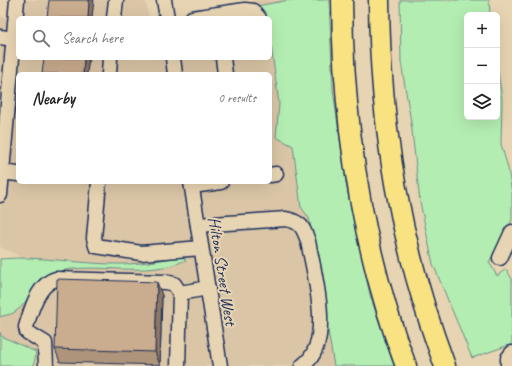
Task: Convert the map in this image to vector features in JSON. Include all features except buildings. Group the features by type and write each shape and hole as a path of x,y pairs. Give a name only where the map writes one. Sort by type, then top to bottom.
{"highway":[{"path":"342,0 344,74 357,180 371,252 389,316 406,366"},
{"path":"379,0 381,81 393,180 417,280 445,366"}],"street":[{"path":"0,195 7,38 17,0"},
{"path":"114,16 116,0"},
{"path":"165,0 167,16"},
{"path":"205,16 245,10 253,11 258,16"},
{"path":"109,72 110,60"},
{"path":"173,60 175,72"},
{"path":"223,60 225,72"},
{"path":"1,173 16,174"},
{"path":"99,184 94,238 96,246 142,253 201,248"},
{"name":"Hilton Street West","path":"192,184 220,366"},
{"path":"198,225 286,219 296,221 304,229 308,241 321,321 320,337 316,350 308,362 302,366"},
{"path":"500,258 512,232"},
{"path":"46,366 45,343 32,337 27,332 26,327 41,288 47,281 56,279 166,282 174,284 180,293 178,366"},
{"path":"180,293 208,288"},
{"path":"508,366 508,358 512,353"}],"shaded area":[{"path":"8,0 145,0 149,16 16,16 16,60 272,60 272,16 180,16 256,0 285,0 310,214 341,366 37,366 36,354 0,337 0,312 31,264 10,251 0,247 0,17 6,17"}],"green space":[{"path":"289,0 329,0 333,90 347,189 370,295 394,366 334,366 309,218 301,207 293,146 276,137 279,104 272,53 272,16 262,16 257,6"},
{"path":"400,0 489,0 490,12 464,12 464,120 500,120 500,85 502,99 501,144 508,168 512,194 512,220 489,262 497,276 506,269 512,279 512,344 472,358 433,264 420,202 411,122 401,62"},
{"path":"182,256 186,260 170,266 138,269 88,268 56,272 43,279 20,308 12,314 0,317 0,259 31,258 108,264 130,264 145,263"},
{"path":"0,332 1,336 36,352 34,366 0,366"}]}
